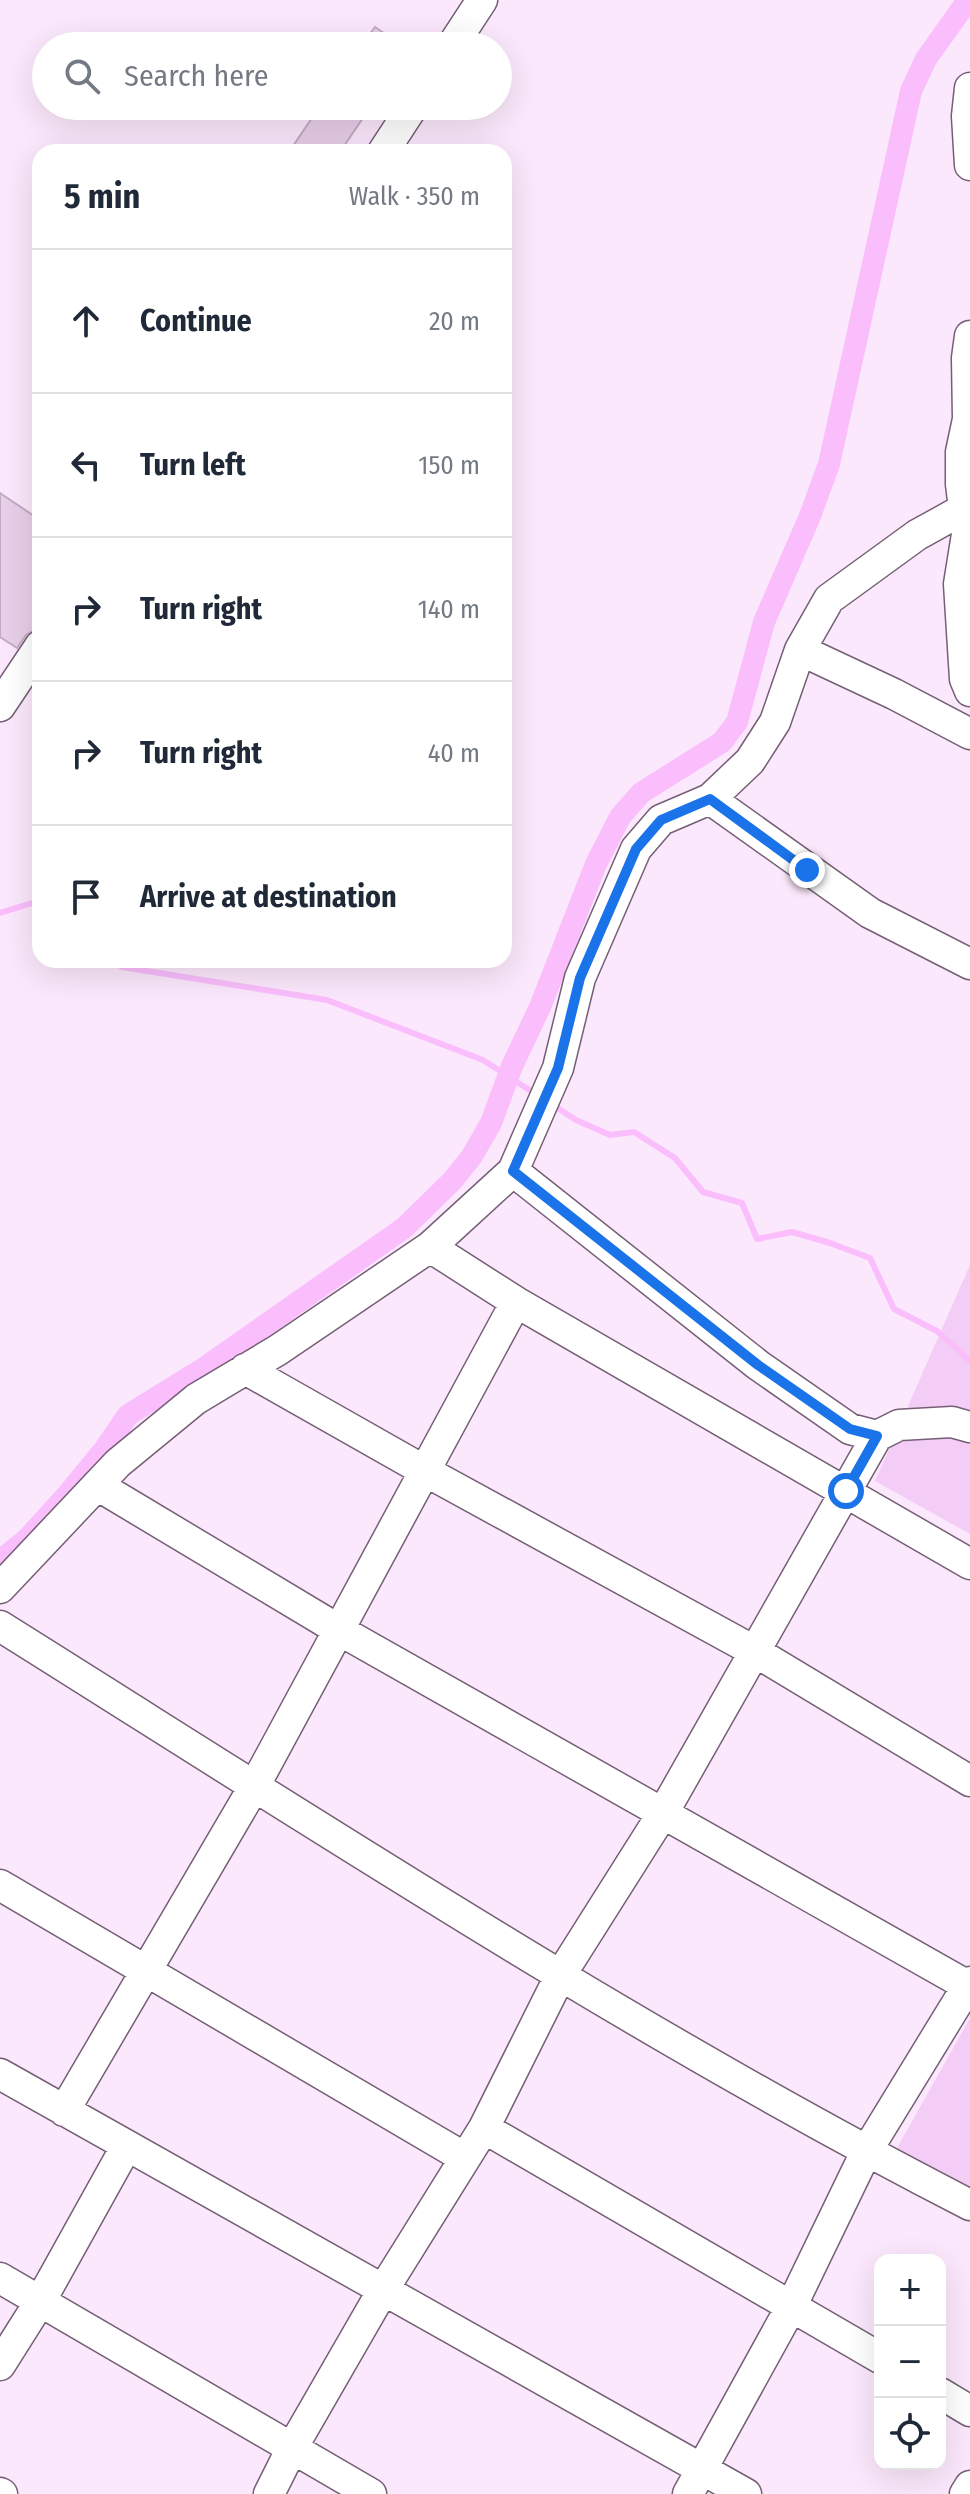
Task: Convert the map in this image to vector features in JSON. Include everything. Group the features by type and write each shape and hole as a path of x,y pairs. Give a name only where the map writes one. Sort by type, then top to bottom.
{"street":[{"path":"461,32 482,0"},
{"path":"970,88 970,165"},
{"path":"388,144 404,120"},
{"path":"970,336 967,358 969,418 961,452 967,526 959,584 965,679 970,691"},
{"path":"0,1588 118,1463 196,1399 278,1350 430,1247 513,1171 558,1068 580,978 636,849 661,820 710,799 750,761 775,722 800,650 829,599 917,535 967,526"},
{"path":"800,650 970,734"},
{"path":"0,706 32,658"},
{"path":"710,799 870,913 970,964"},
{"path":"513,1171 758,1365 850,1429 877,1436"},
{"path":"430,1247 516,1302 970,1564"},
{"path":"64,2111 255,1785 516,1302"},
{"path":"245,1369 754,1651 970,1781"},
{"path":"269,2494 383,2290 484,2128 560,1976 663,1813 877,1436 899,1425 952,1422 970,1427"},
{"path":"97,1485 339,1630 969,1984 866,2152 791,2307 696,2481"},
{"path":"0,1626 560,1976 866,2152 970,2205"},
{"path":"0,1885 465,2158"},
{"path":"0,2074 383,2290 696,2481 746,2494"},
{"path":"484,2128 874,2355"},
{"path":"0,2365 41,2300 126,2147"},
{"path":"0,2278 371,2494"},
{"path":"946,2397 970,2411"},
{"path":"965,2494 970,2486"}],"shaded area":[{"path":"970,1265 970,1534 875,1481"},
{"path":"970,2018 970,2189 896,2150"}],"building":[{"path":"311,120 362,120 345,144 294,144"},
{"path":"0,493 32,515 32,631 17,648 0,637"}],"waterway":[{"path":"0,1561 27,1539 68,1494 128,1415 204,1368 404,1228 453,1180 472,1156 491,1123 596,864 620,817 641,793 722,742 737,722 764,622 829,464 911,91 926,59 968,0"},
{"path":"0,913 32,903"},
{"path":"128,968 327,1000 483,1060 537,1095"},
{"path":"553,1105 576,1120 610,1135 634,1132 675,1158 703,1192 742,1203 757,1239 792,1232 870,1258 894,1309 937,1331 970,1361"}],"route":[{"path":"807,870 710,799 661,820 636,849 580,978 558,1068 513,1171 758,1365 850,1429 877,1436 846,1491"}]}
